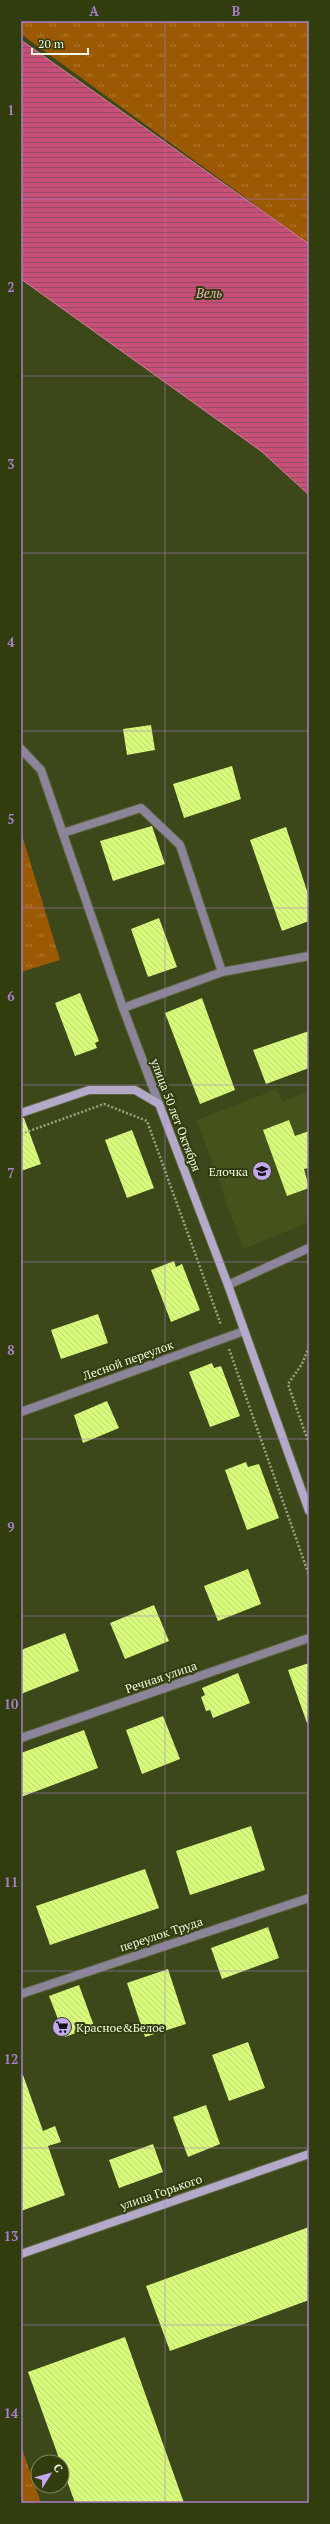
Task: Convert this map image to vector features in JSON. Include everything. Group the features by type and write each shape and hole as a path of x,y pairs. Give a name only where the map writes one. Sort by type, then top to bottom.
{"street":[{"name":"улица 50 лет Октября","path":"21,749 41,770 64,833 123,1008 228,1285 309,1511"},
{"path":"64,833 141,808 180,845 222,972"},
{"path":"123,1008 222,972 309,956"},
{"path":"21,1113 89,1090 135,1090 159,1104"},
{"path":"228,1285 309,1248"},
{"name":"Лесной переулок","path":"21,1412 244,1331"},
{"name":"Речная улица","path":"21,1738 309,1638"},
{"name":"переулок Труда","path":"21,1994 309,1898"},
{"name":"улица Горького","path":"21,2254 309,2154"}],"path":[{"path":"21,1134 104,1104 147,1121 309,1575"},
{"path":"309,1346 302,1364 288,1384 309,1444"}],"shaded area":[{"name":"Елочка","path":"277,1089 282,1102 309,1091 309,1222 243,1249 197,1120"}],"green space":[{"path":"21,21 309,21 309,244 21,34"},
{"path":"21,832 60,960 21,972"},
{"path":"21,2446 30,2472 30,2494 38,2494 41,2503 21,2503"}],"water":[{"name":"Вель","path":"21,40 309,244 309,495 261,451 21,279"}],"building":[{"path":"151,725 155,750 127,755 123,729"},
{"path":"232,766 241,799 184,818 173,784"},
{"path":"152,826 165,864 113,881 100,841"},
{"path":"286,827 309,897 309,921 282,931 250,840"},
{"path":"159,918 177,967 148,977 131,929"},
{"path":"80,993 99,1041 95,1043 97,1048 75,1056 55,1003"},
{"path":"202,998 235,1090 200,1104 165,1013"},
{"path":"309,1031 309,1068 266,1084 253,1050"},
{"path":"21,1118 24,1118 41,1164 21,1171"},
{"path":"289,1120 295,1136 309,1131 309,1168 304,1169 309,1188 287,1196 263,1130"},
{"path":"132,1130 154,1188 127,1198 105,1140"},
{"path":"174,1261 176,1267 182,1264 200,1310 171,1322 151,1270"},
{"path":"98,1314 108,1343 61,1359 51,1330"},
{"path":"212,1363 214,1368 221,1366 240,1416 210,1427 189,1372"},
{"path":"107,1401 119,1428 83,1443 74,1415"},
{"path":"246,1462 248,1467 259,1464 279,1518 247,1530 225,1470"},
{"path":"248,1569 261,1604 218,1621 204,1586"},
{"path":"154,1605 169,1641 125,1659 110,1623"},
{"path":"65,1633 79,1671 21,1694 21,1650"},
{"path":"309,1663 309,1723 307,1723 288,1670"},
{"path":"238,1673 250,1703 213,1718 210,1710 206,1711 201,1697 205,1695 202,1688"},
{"path":"163,1716 180,1759 142,1774 126,1730"},
{"path":"84,1730 98,1768 21,1797 21,1753"},
{"path":"251,1826 265,1870 190,1895 176,1851"},
{"path":"145,1869 159,1908 50,1945 36,1906"},
{"path":"268,1927 279,1958 222,1979 211,1948"},
{"path":"168,1969 186,2024 145,2037 127,1983"},
{"path":"79,1985 94,2026 65,2037 49,1996"},
{"path":"248,2042 265,2088 229,2101 212,2055"},
{"path":"21,2075 23,2075 43,2131 55,2126 61,2142 48,2146 65,2195 21,2211"},
{"path":"206,2105 220,2144 188,2157 173,2117"},
{"path":"153,2144 163,2172 119,2188 109,2160"},
{"path":"309,2227 309,2300 170,2351 146,2286"},
{"path":"125,2337 184,2503 75,2503 70,2489 70,2454 57,2454 28,2372"}],"place":[{"name":"Елочка","path":"262,1171"},
{"name":"Красное&Белое","path":"62,2027"}]}
